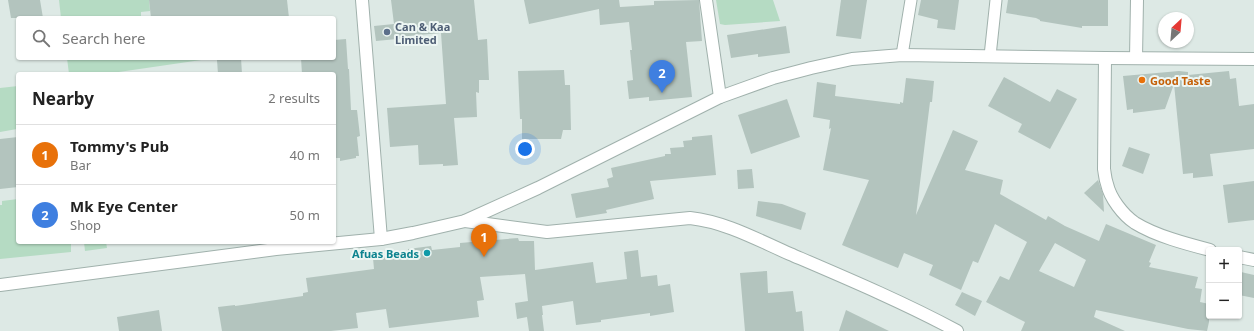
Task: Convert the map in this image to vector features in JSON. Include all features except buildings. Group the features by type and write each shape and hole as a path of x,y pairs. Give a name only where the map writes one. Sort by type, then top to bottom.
{"street":[{"path":"362,0 381,239"},
{"path":"706,0 720,97"},
{"path":"1136,58 1137,0"},
{"path":"336,243 413,234 465,221 538,188 720,97 773,78 852,59 902,55 1254,59"},
{"path":"1105,58 1104,169 1107,184 1112,196 1122,211 1134,222 1156,233 1206,249"},
{"path":"465,221 547,232 690,218 703,219 726,226 848,279 957,331"},
{"path":"0,285 276,249 328,244"},
{"path":"1242,258 1254,260"}],"lane":[{"path":"902,55 911,0"},
{"path":"990,56 996,0"}],"green space":[{"path":"59,0 149,0 150,11 141,12 141,16 61,16"},
{"path":"716,0 773,0 780,21 725,25 720,24"},
{"path":"67,60 201,60 119,72 69,72"},
{"path":"16,86 16,129 0,132 0,88"},
{"path":"16,199 16,244 71,244 71,252 0,259 0,205 2,205 2,201"},
{"path":"84,244 106,244 107,248 85,251"}],"place":[{"name":"Can & Kaa Limited","path":"387,32"},
{"name":"Good Taste","path":"1142,80"},
{"name":"Mk Eye Center","path":"662,93"},
{"name":"Afuas Beads","path":"427,253"},
{"name":"Tommy's Pub","path":"484,257"}]}
